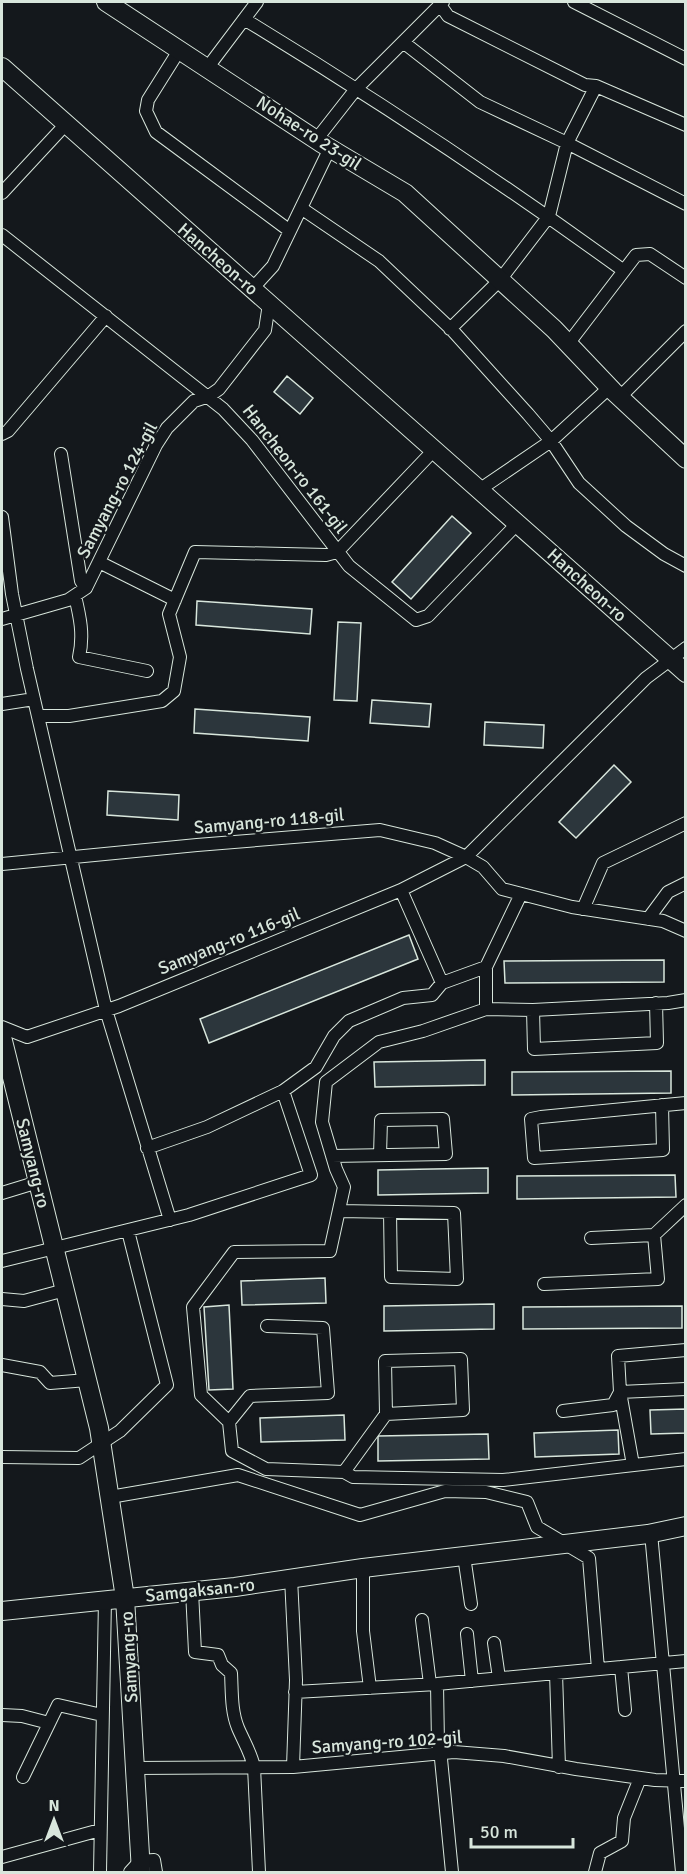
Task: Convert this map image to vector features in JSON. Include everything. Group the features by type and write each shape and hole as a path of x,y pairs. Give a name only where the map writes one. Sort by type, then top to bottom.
{"street":[{"name":"Nohae-ro 23-gil","path":"105,2 323,144 405,193 568,344 686,459"},
{"path":"208,67 257,2"},
{"path":"574,2 686,59"},
{"path":"252,289 273,266 301,208 323,144 356,89 441,3 448,16 585,85 596,86 686,125"},
{"path":"244,20 356,89 549,216 624,271"},
{"path":"403,42 480,102 567,143 686,204"},
{"path":"180,50 148,100 146,111 156,132 290,231"},
{"name":"Hancheon-ro","path":"2,67 686,673"},
{"path":"450,329 500,280 549,216 567,143 596,86"},
{"path":"2,193 66,124"},
{"path":"301,208 379,261 450,329 551,441 579,483 626,526 664,554 686,566"},
{"name":"Hancheon-ro 161-gil","path":"2,235 224,409 252,440 349,566 416,620 428,616 517,524"},
{"path":"568,344 636,255 650,254 686,278"},
{"name":"Samyang-ro 124-gil","path":"2,619 68,600 86,588 167,428 194,401 209,396 219,389 265,330 268,303"},
{"path":"2,434 8,431 106,316"},
{"path":"479,490 551,441 615,392 686,331"},
{"path":"38,716 69,716 162,701 174,691 180,657 169,614 195,552 326,555 337,552 434,450"},
{"name":"Samyang-ro 124-gil","path":"61,454 81,581 86,588"},
{"path":"2,517 16,614 106,1010 170,1220"},
{"path":"99,562 175,600"},
{"path":"75,596 82,623 79,657 147,671"},
{"name":"Samyang-ro 116-gil","path":"2,1027 27,1037 106,1010 401,890 466,857 646,678 686,648"},
{"path":"2,704 34,699"},
{"path":"583,909 603,863 686,823"},
{"name":"Samyang-ro 118-gil","path":"2,864 380,830 435,843 466,857 483,867 502,890 583,909 663,921 686,931"},
{"path":"648,919 668,892 686,884"},
{"path":"401,890 442,983"},
{"path":"486,1009 486,967 521,894"},
{"path":"147,1148 207,1127 283,1091 316,1067 334,1036 350,1022 403,998 432,995 442,983 486,967"},
{"path":"686,1000 656,1004 533,1010 486,1009 423,1031 379,1042 326,1082 322,1122 344,1187 330,1251 234,1252 193,1307 201,1395 229,1422 232,1451 266,1469 344,1472 353,1476 503,1480 686,1459"},
{"path":"533,1010 534,1049 657,1043 656,1004"},
{"name":"Samyang-ro","path":"2,1037 102,1444 125,1598 135,1768 137,1869"},
{"path":"2,1261 170,1220 311,1175 283,1091"},
{"path":"662,1105 663,1150 534,1158 531,1119 662,1105 686,1103"},
{"path":"332,1156 446,1154 443,1119 381,1120 380,1155"},
{"path":"2,1193 38,1182"},
{"path":"591,1238 654,1235 686,1205"},
{"path":"339,1211 454,1213 457,1279 391,1277 390,1212"},
{"path":"2,1457 79,1458 120,1431 167,1384 128,1231"},
{"path":"544,1284 658,1279 654,1235"},
{"path":"2,1299 24,1301 64,1290"},
{"path":"229,1422 250,1396 328,1393 323,1328 267,1326"},
{"path":"633,1465 620,1392 618,1356 686,1350"},
{"path":"344,1472 386,1414 385,1361 461,1359 463,1410 386,1414"},
{"path":"2,1365 40,1372 50,1383 87,1380"},
{"path":"620,1392 686,1389"},
{"path":"563,1411 613,1405 620,1392"},
{"path":"110,1497 238,1475 360,1515 445,1491 486,1492 527,1502 537,1527 590,1558 598,1669"},
{"name":"Samgaksan-ro","path":"2,1611 192,1592 363,1568 651,1533 686,1526"},
{"path":"651,1533 672,1769 680,1781 682,1872"},
{"path":"464,1556 471,1604"},
{"path":"363,1568 363,1631 370,1688"},
{"path":"291,1578 295,1692 293,1767"},
{"path":"192,1592 195,1652 218,1655 222,1665 231,1673 232,1711 254,1767 259,1872"},
{"path":"100,1872 105,1599"},
{"path":"422,1620 434,1684 452,1872"},
{"path":"467,1634 472,1681"},
{"path":"494,1643 499,1678"},
{"path":"295,1692 472,1681 686,1661"},
{"path":"621,1667 625,1710"},
{"path":"556,1673 560,1767"},
{"path":"24,1777 58,1705 102,1715"},
{"path":"2,1715 22,1716 49,1723"},
{"name":"Samyang-ro 102-gil","path":"135,1768 293,1767 454,1752 504,1756 560,1767 680,1781"},
{"path":"595,1872 600,1853 621,1841 624,1818 640,1778"},
{"path":"2,1857 100,1830"},
{"path":"137,1869 154,1860 156,1872"}],"building":[{"path":"287,376 313,398 300,414 274,392"},
{"path":"452,516 471,533 411,599 392,582"},
{"path":"197,601 312,609 310,634 196,625"},
{"path":"338,622 361,623 357,701 334,700"},
{"path":"372,700 431,704 429,727 370,723"},
{"path":"195,709 310,717 308,741 194,733"},
{"path":"485,722 544,725 543,748 484,745"},
{"path":"614,765 631,782 576,838 559,822"},
{"path":"108,791 179,795 178,820 107,815"},
{"path":"409,935 418,959 209,1043 200,1019"},
{"path":"664,960 664,982 505,983 504,961"},
{"path":"485,1060 485,1085 375,1087 374,1062"},
{"path":"671,1071 671,1093 512,1095 512,1072"},
{"path":"488,1168 488,1193 378,1195 378,1170"},
{"path":"675,1175 676,1197 517,1199 517,1176"},
{"path":"325,1278 326,1303 242,1305 241,1281"},
{"path":"494,1304 494,1329 384,1331 384,1306"},
{"path":"229,1305 233,1389 209,1390 204,1307"},
{"path":"682,1306 682,1328 523,1329 523,1307"},
{"path":"686,1409 686,1433 651,1434 650,1410"},
{"path":"344,1415 345,1440 261,1442 260,1418"},
{"path":"618,1430 619,1454 535,1457 534,1433"},
{"path":"488,1434 489,1459 378,1461 378,1436"}]}
